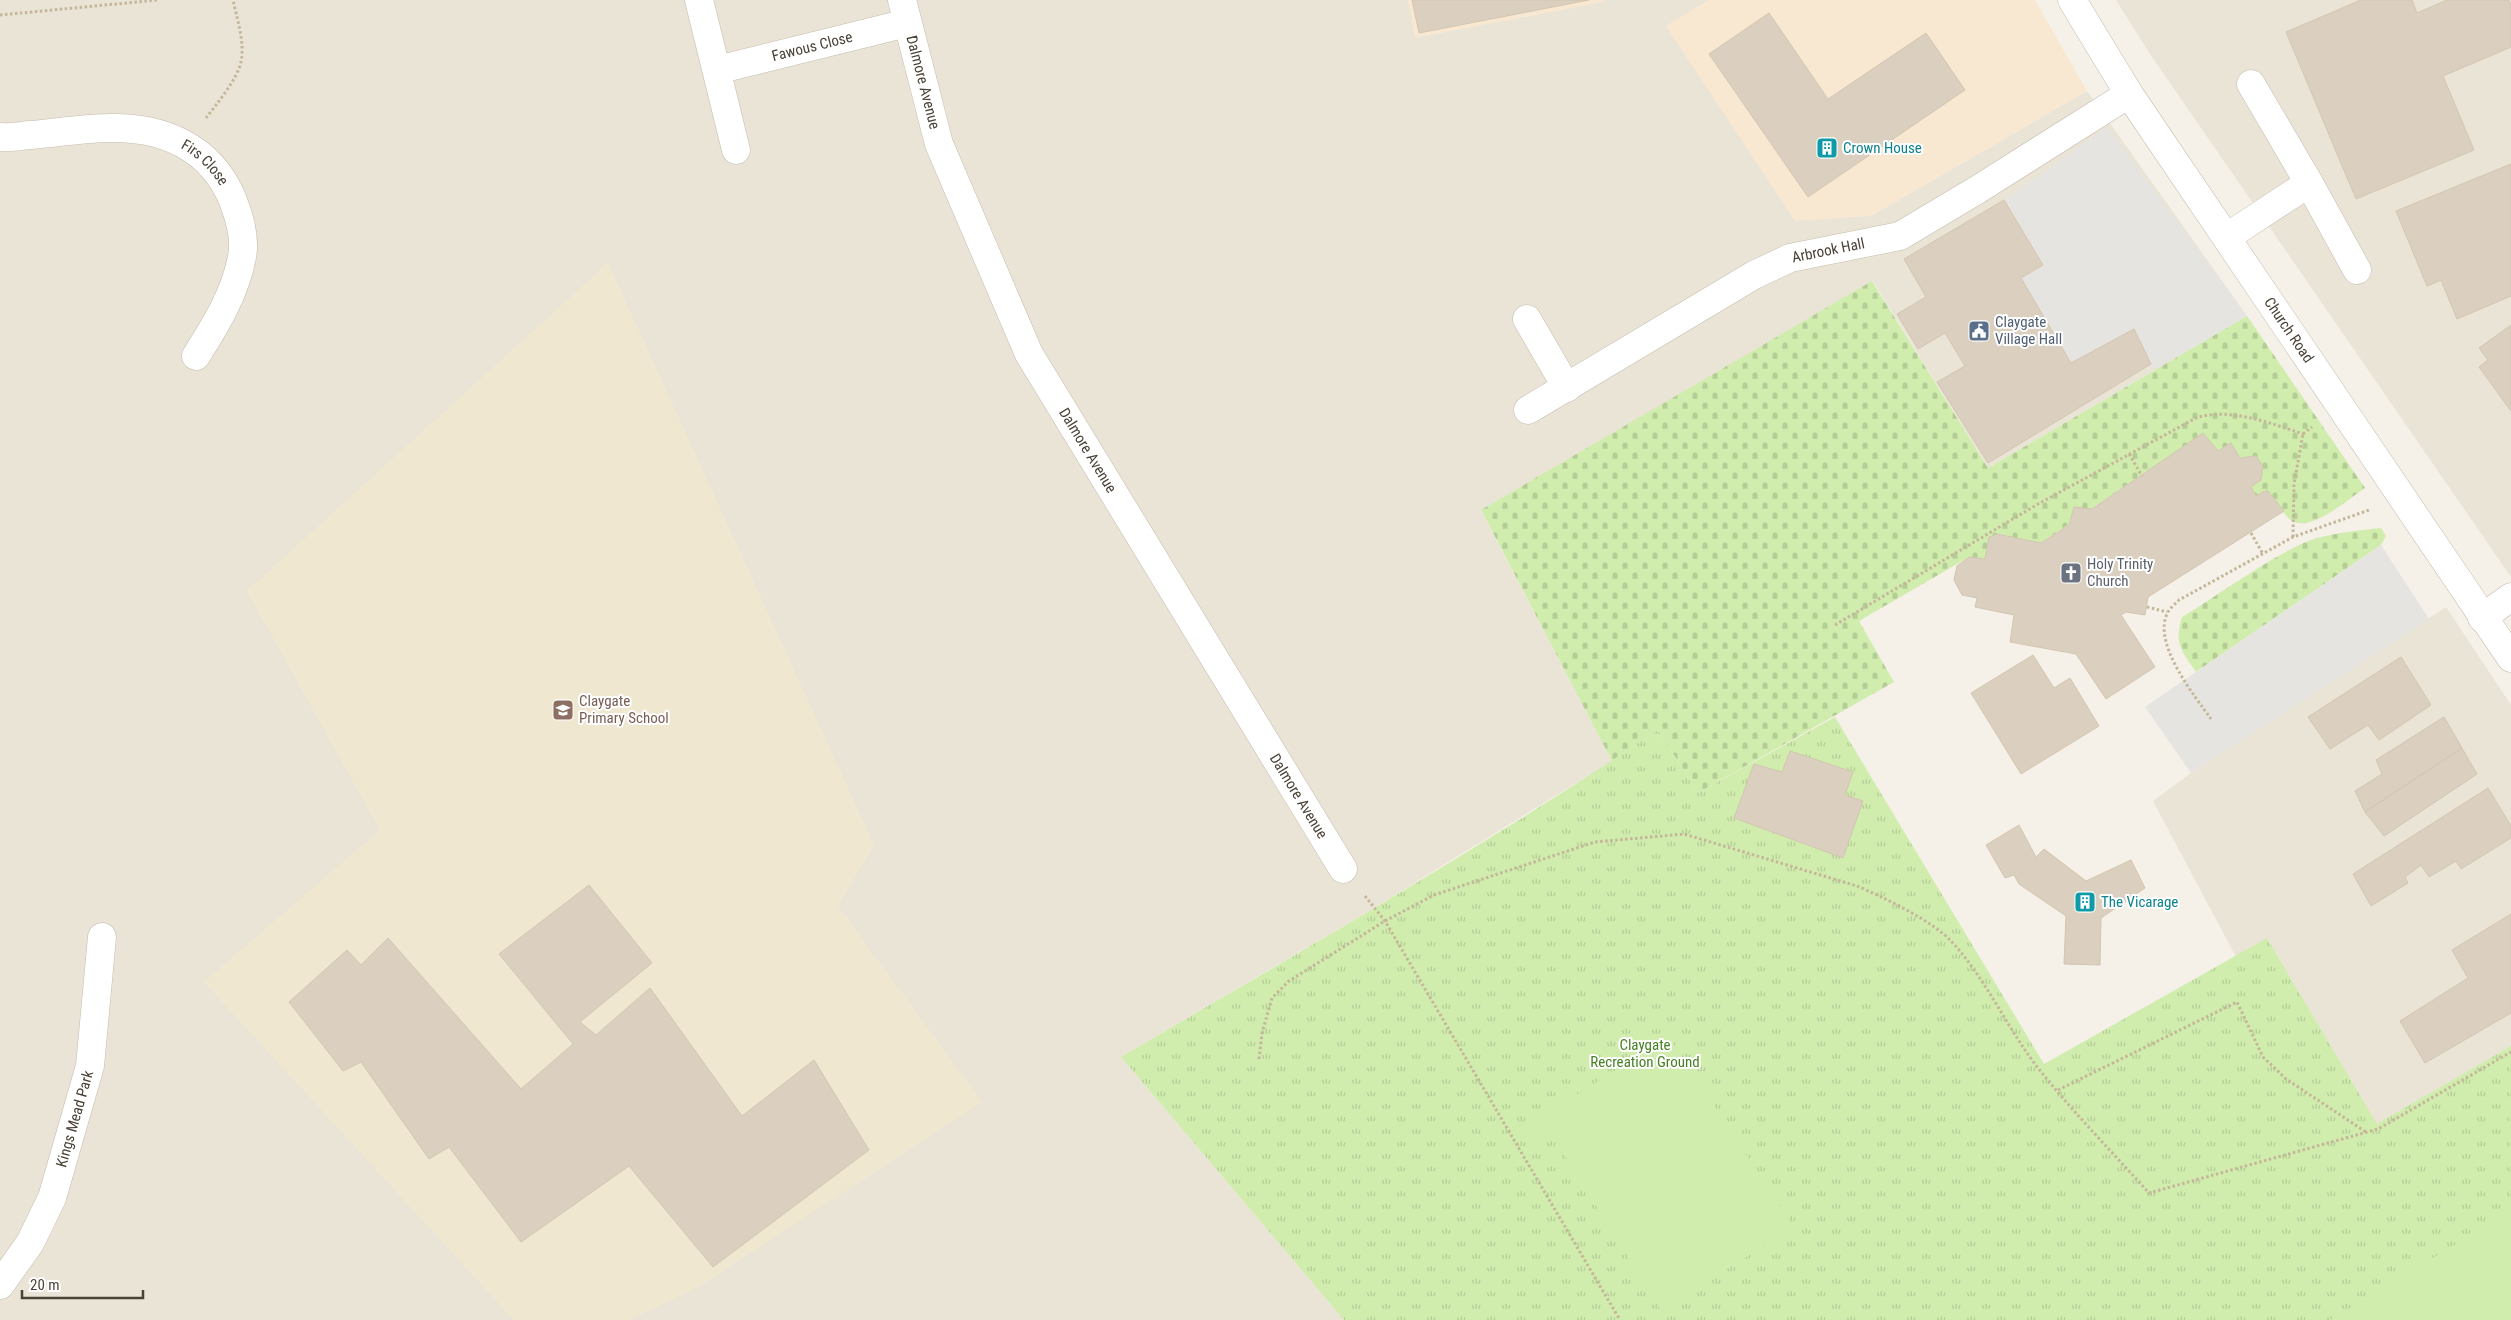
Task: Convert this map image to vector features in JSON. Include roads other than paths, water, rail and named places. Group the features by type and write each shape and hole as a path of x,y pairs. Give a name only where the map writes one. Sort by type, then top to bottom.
{"street":[{"path":"698,0 736,150"},
{"name":"Church Road","path":"2072,0 2129,94 2482,618 2511,658"},
{"name":"Fawous Close","path":"717,70 904,11"},
{"name":"Dalmore Avenue","path":"904,11 939,144 1029,354 1343,869"},
{"path":"2251,84 2309,182 2357,270"},
{"name":"Arbrook Hall","path":"1528,410 1754,275 1790,258 1900,236 2129,94"},
{"name":"Firs Close","path":"0,137 116,128 149,131 186,144 212,164 230,191 241,232 242,254 235,286 218,321 196,356"},
{"path":"2227,237 2309,182"},
{"path":"1527,319 1567,388"},
{"path":"2482,618 2511,597"},
{"name":"Kings Mead Park","path":"0,1285 30,1243 52,1198 90,1066 102,937"}],"place":[{"name":"Crown House","path":"1827,148"},
{"name":"Claygate Village Hall","path":"1979,331"},
{"name":"Holy Trinity Church","path":"2071,573"},
{"name":"Claygate Primary School","path":"563,710"},
{"name":"The Vicarage","path":"2085,902"}],"park label":[{"name":"Claygate Recreation Ground","path":"1645,1054"}]}
